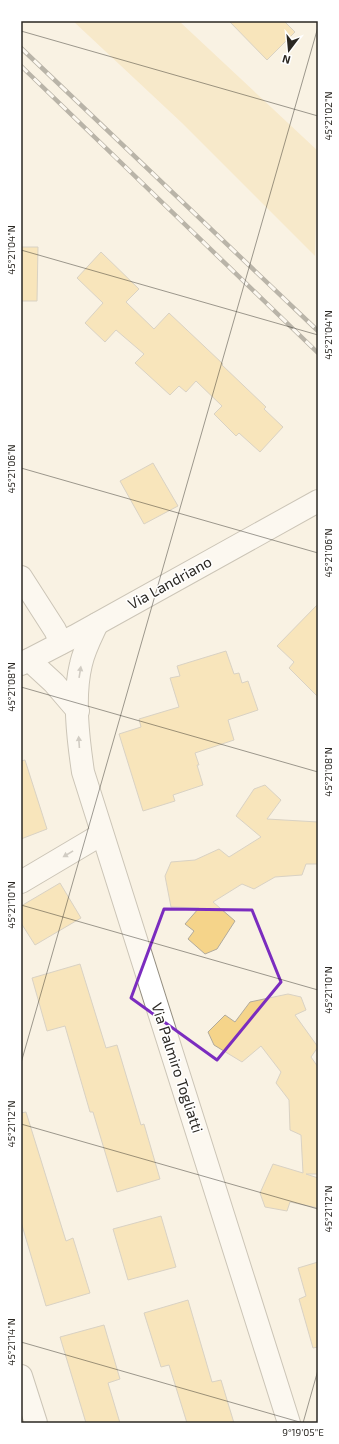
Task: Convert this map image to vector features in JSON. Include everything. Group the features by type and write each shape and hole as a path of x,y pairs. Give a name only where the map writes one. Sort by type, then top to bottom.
{"street":[{"name":"Via Landriano","path":"25,662 97,624 318,501"},
{"path":"21,577 55,630 61,643"},
{"name":"Via Palmiro Togliatti","path":"97,624 88,642 81,664 78,686 79,743 83,772 289,1423"},
{"path":"25,662 54,683 78,711"},
{"path":"21,882 102,834"},
{"path":"21,1376 36,1423"}],"highlighted area":[{"path":"164,909 252,910 281,982 217,1060 131,998"}],"shaded area":[{"path":"73,21 179,21 318,151 315,256 182,123"}],"building":[{"path":"229,21 284,21 295,32 267,60"},
{"path":"21,247 38,247 37,301 21,301"},
{"path":"101,252 139,289 126,302 154,329 169,313 266,407 264,409 283,427 260,452 239,433 236,436 214,414 222,406 196,381 186,392 179,386 170,395 135,363 144,354 116,330 105,342 85,323 103,303 77,278"},
{"path":"153,463 178,506 144,524 120,481"},
{"path":"318,604 318,697 289,668 294,662 277,646"},
{"path":"226,651 234,674 239,673 242,683 248,681 258,710 228,720 234,740 195,753 203,785 173,795 175,801 143,811 119,734 141,727 139,719 179,707 170,678 180,676 177,666"},
{"path":"25,760 47,829 21,839 21,761"},
{"path":"265,785 281,800 267,819 318,822 318,864 306,864 302,875 275,877 254,889 242,884 213,902 235,921 217,949 205,954 188,939 194,931 185,924 199,908 171,907 165,876 171,862 195,860 219,849 229,857 261,837 236,816 254,789"},
{"path":"60,883 81,918 35,945 21,923 21,906"},
{"path":"80,964 106,1048 117,1045 141,1125 144,1124 160,1179 117,1192 93,1112 90,1112 65,1026 47,1031 32,978"},
{"path":"288,994 301,997 306,1010 295,1015 318,1047 311,1057 318,1067 318,1174 306,1174 318,1178 318,1208 290,1202 287,1211 265,1207 260,1193 273,1164 303,1173 301,1135 290,1130 289,1100 276,1083 281,1072 261,1046 242,1062 214,1045 208,1032 225,1015 235,1022 250,1002"},
{"path":"26,1112 66,1241 73,1238 90,1293 46,1306 21,1222 21,1113"},
{"path":"161,1216 176,1267 128,1280 113,1229"},
{"path":"318,1262 318,1347 313,1348 299,1299 306,1296 298,1268"},
{"path":"188,1300 212,1382 221,1380 234,1423 187,1423 169,1365 161,1367 144,1313"},
{"path":"104,1325 120,1379 108,1383 120,1423 86,1423 60,1337"}],"railway":[{"path":"21,48 318,331"},
{"path":"21,66 318,353"}]}
